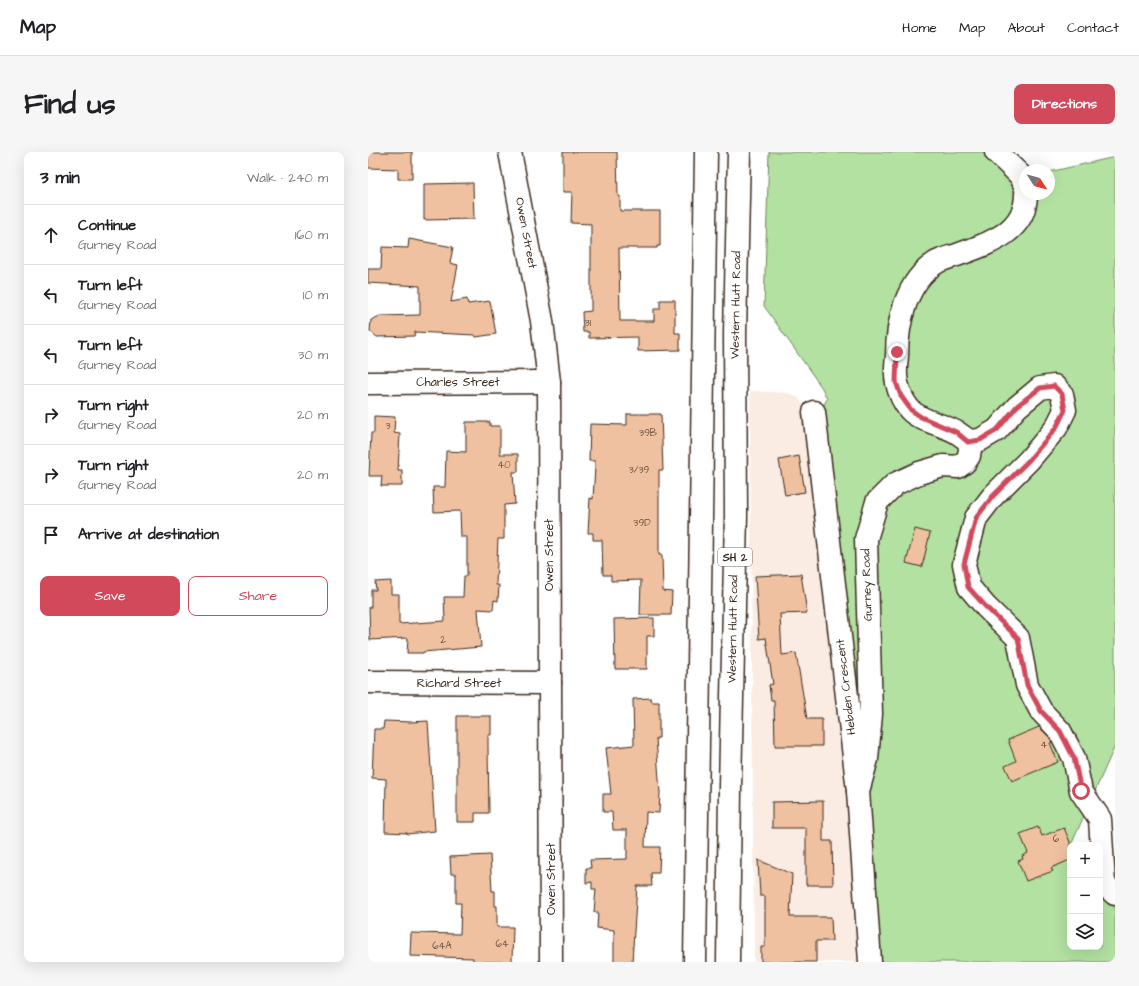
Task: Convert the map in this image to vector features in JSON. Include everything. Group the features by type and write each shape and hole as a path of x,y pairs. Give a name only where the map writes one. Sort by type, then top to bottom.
{"main road":[{"name":"Owen Street","path":"510,152 542,321 548,382 551,962"},
{"name":"SH 2","path":"695,962 706,152"},
{"name":"Western Hutt Road","path":"728,962 730,780 736,515 735,334 739,152"},
{"path":"996,152 1019,174"},
{"path":"1026,200 1026,205 1022,214 1017,223 1010,230 991,242 938,262 923,274 910,293 899,322 896,382 901,396 911,410 921,417 956,432 968,442 980,440 997,430 1017,406 1040,388 1054,386 1062,394 1065,410 1056,428 1029,460 993,496 976,518 964,564 968,587 1018,638 1027,685 1041,711 1060,731 1074,758 1081,791 1100,819 1104,884 1115,894"},
{"name":"Charles Street","path":"368,383 548,382"},
{"name":"Hebden Crescent","path":"814,412 858,791 870,962"},
{"name":"Gurney Road","path":"858,791 867,759 871,714 866,539 877,502 895,484 919,473 943,466 958,467 965,462 969,456 970,448 968,442"},
{"name":"Richard Street","path":"368,682 550,683"}],"shaded area":[{"path":"750,391 788,393 799,398 804,407 847,756 857,962 754,962"}],"green space":[{"path":"769,152 995,152 1019,164 1019,200 1055,200 1055,171 1115,157 1115,746 1072,842 1067,842 1067,950 1103,950 1103,854 1115,858 1115,962 875,962 819,414 827,399 822,388 764,306"}],"building":[{"path":"368,152 412,152 412,179 398,179 398,169 368,168"},
{"path":"563,152 617,152 618,196 620,196 620,211 660,211 660,246 657,246 657,248 619,248 620,321 654,321 654,309 660,309 660,300 675,300 675,333 680,333 680,350 638,351 638,337 589,338 589,332 583,332 582,312 591,311 591,224 571,223 572,192 563,192"},
{"path":"473,183 474,219 424,220 424,184"},
{"path":"409,239 453,247 450,263 458,265 451,302 467,299 468,304 490,301 496,334 476,337 475,335 415,332 414,336 377,337 370,331 371,320 380,316 420,315 420,286 368,283 368,269 381,269 382,247 408,248"},
{"path":"627,414 661,414 663,470 659,470 659,555 662,555 663,591 672,592 671,615 640,615 641,580 611,581 611,575 603,575 602,540 593,540 593,533 588,533 590,498 593,499 595,467 595,461 589,461 590,424 627,425"},
{"path":"374,416 395,417 394,433 400,434 398,470 402,470 402,486 381,486 382,476 369,476 371,433 374,433"},
{"path":"466,422 490,422 490,426 500,426 500,454 518,454 518,472 513,472 515,504 504,505 504,539 498,539 496,585 499,585 498,601 494,600 493,610 478,609 481,647 423,653 407,653 408,638 370,640 369,607 371,607 371,590 376,590 375,582 391,581 391,594 399,594 399,624 445,621 444,597 463,597 464,576 467,576 467,537 461,537 460,511 434,512 433,487 445,487 446,451 466,452"},
{"path":"799,456 805,492 785,495 779,460"},
{"path":"915,529 930,533 922,567 906,563"},
{"path":"801,574 807,613 780,614 782,655 796,653 807,719 822,719 822,746 775,746 774,700 771,700 769,685 773,684 766,638 759,639 755,576"},
{"path":"654,618 654,636 647,636 647,669 615,669 614,619"},
{"path":"651,698 652,702 659,702 659,738 656,738 660,793 659,813 646,812 645,847 660,847 659,873 651,873 652,886 637,886 632,962 614,962 614,930 597,928 598,912 594,912 596,889 592,889 592,882 586,883 586,868 591,868 590,860 627,859 627,830 613,830 612,812 603,812 603,794 611,794 606,748 634,745 633,699"},
{"path":"457,716 491,716 491,735 488,735 489,813 475,813 475,822 457,822"},
{"path":"384,721 428,721 435,831 407,834 385,832 386,779 372,778 374,729 383,729"},
{"path":"1039,727 1050,738 1052,742 1050,743 1058,762 1012,781 1005,766 1016,761 1008,740"},
{"path":"823,801 823,841 832,841 833,885 806,885 806,828 772,828 772,802"},
{"path":"1038,827 1042,836 1064,828 1070,842 1067,842 1067,861 1051,868 1053,871 1026,881 1018,861 1023,859 1022,856 1028,853 1020,834"},
{"path":"490,855 492,891 495,891 495,906 497,906 497,927 513,927 512,962 473,962 473,958 410,956 411,933 460,934 461,903 456,903 456,874 451,874 450,857"},
{"path":"758,860 792,874 790,917 831,917 832,941 816,941 816,962 761,962 761,947 765,947 765,896 760,896"}],"route":[{"path":"897,352 896,382 901,396 911,410 921,417 956,432 968,442 980,440 997,430 1017,406 1040,388 1054,386 1062,394 1065,410 1056,428 1029,460 993,496 976,518 964,564 968,587 1018,638 1027,685 1041,711 1060,731 1074,758 1081,791"}]}
